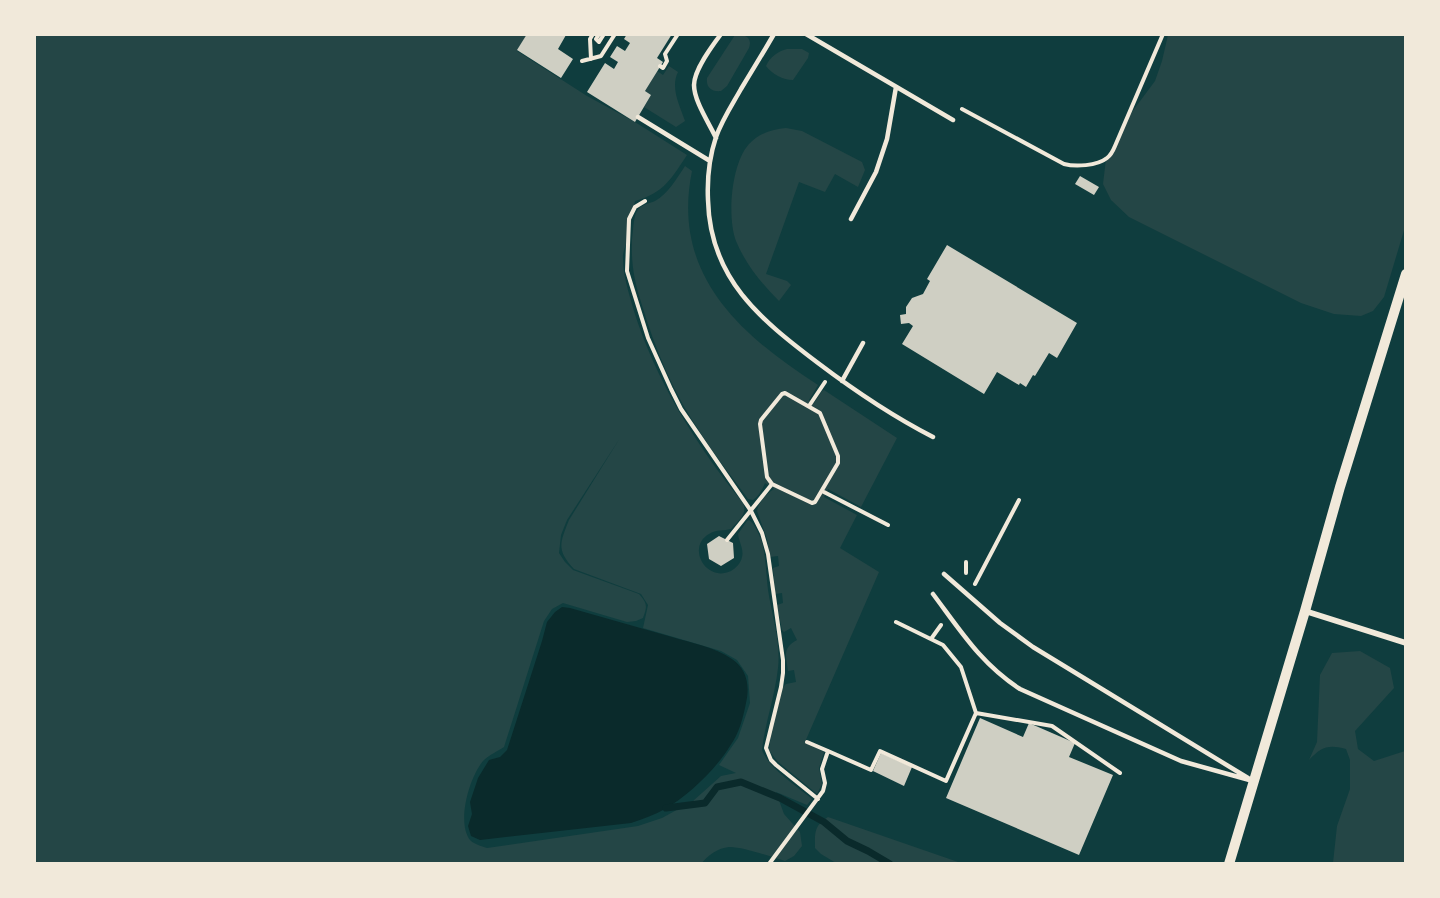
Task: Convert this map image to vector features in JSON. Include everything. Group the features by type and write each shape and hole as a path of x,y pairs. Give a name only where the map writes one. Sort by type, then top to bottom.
{"street":[{"path":"1229,864 1340,487 1406,274"},
{"path":"1305,611 1406,643"}],"lane":[{"path":"716,138 698,100 694,85 698,70 721,34"},
{"path":"774,34 725,117 710,161 707,184 711,231 718,253 727,274 741,295 786,339 842,381 933,437"},
{"path":"806,34 953,120"},
{"path":"851,219 876,172 887,139 896,87"},
{"path":"638,117 710,161"},
{"path":"842,381 863,343"},
{"path":"944,574 1000,623 1033,647 1253,781"},
{"path":"933,594 975,651 1004,678 1020,689 1181,761 1253,781"}],"path":[{"path":"591,59 590,39 593,34"},
{"path":"599,34 596,39 599,42 604,34"},
{"path":"582,61 601,56 615,34"},
{"path":"660,66 663,68 667,61 665,54 678,34"},
{"path":"960,107 1064,164 1078,166 1101,161 1112,153 1163,34"},
{"path":"645,201 635,207 629,219 627,271 648,338 670,389 681,409 751,511 762,532 768,554 783,660 781,687 766,748 771,760 816,800"},
{"path":"808,406 831,373"},
{"path":"784,393 820,413 838,459 822,491 812,503 772,484 767,477 760,424 784,393"},
{"path":"727,540 772,484"},
{"path":"822,491 888,525"},
{"path":"974,587 1019,500"},
{"path":"807,742 872,770 880,751 946,781 976,714 962,667 943,645 896,622"},
{"path":"931,639 938,627 943,624"},
{"path":"976,714 1052,726 1120,773"},
{"path":"769,864 824,788 822,769 828,751"}],"shaded area":[{"path":"34,35 527,35 517,51 587,96 635,122 687,155 666,184 653,194 635,201 623,254 624,272 642,335 665,386 693,435 743,503 742,517 731,529 714,531 702,540 699,555 702,562 714,572 722,573 735,568 741,561 742,554 738,534 749,520 755,526 761,539 779,658 762,750 777,770 812,799 807,805 776,792 784,814 800,832 802,846 794,856 785,861 734,847 714,852 701,864 35,863","holes":["620,438 569,520 561,546 564,557 574,569 641,594 648,605 643,628 721,651 737,660 748,676 750,703 738,738 719,765 736,773 721,776 693,801 662,818 638,826 487,848 470,840 466,832 464,822 466,799 479,767 486,758 504,747 544,621 552,609 563,603 627,622 643,618 646,608 639,594 573,570 559,553 561,535 567,520"]},
{"path":"735,35 747,37 750,41 749,48 727,86 721,91 712,90 707,84 707,78"},
{"path":"1168,35 1405,35 1405,227 1384,297 1373,311 1361,316 1334,314 1301,303 1129,217 1111,200 1103,184 1106,159 1126,120 1155,81"},
{"path":"787,49 802,49 809,53 793,80 778,76 766,66 775,55"},
{"path":"669,66 678,72 675,91 685,121 676,127 644,107 651,95 645,91 657,71 663,75"},
{"path":"786,128 802,131 862,162 865,170 858,187 835,174 825,192 799,182 766,274 787,281 791,285 779,301 755,274 740,250 733,231 731,205 738,164 749,144 766,132"},
{"path":"685,166 692,171 688,208 692,241 702,271 718,298 738,322 762,345 818,385 809,400 814,403 824,390 897,438 861,507 828,489 824,497 857,515 840,548 879,572 805,742 824,752 819,768 822,784 817,794 777,761 769,750 783,687 796,682 794,670 788,671 786,657 787,649 797,640 791,628 784,632 782,630 777,605 783,603 782,593 775,594 773,568 779,566 778,556 770,557 767,539 757,511 763,499 774,489 765,483 753,500 748,499 707,443 666,371 646,320 635,279 632,239 637,212 641,207 664,194"},
{"path":"562,607 703,646 732,659 744,673 747,684 747,697 740,726 724,755 701,781 674,804 653,815 631,823 480,840 471,836 468,826 472,814 470,802 478,778 489,760 500,757 507,750 547,622"},
{"path":"1360,651 1390,668 1394,688 1355,731 1358,749 1374,761 1405,751 1405,863 1333,863 1337,826 1350,789 1350,760 1346,749 1330,747 1321,749 1309,760 1317,742 1320,675 1332,653"},
{"path":"828,817 961,863 836,863 815,848 816,830 820,823"}],"building":[{"path":"527,34 566,35 558,49 573,59 561,78 517,50"},
{"path":"627,34 672,34 657,58 663,62 645,91 651,95 635,122 587,92 605,63 614,69 618,62 610,57 617,46 625,51 630,43 624,39"},
{"path":"1080,176 1099,187 1094,195 1075,184"},
{"path":"947,245 1077,323 1057,358 1049,353 1026,387 997,372 984,394 902,344 913,326 909,323 901,324 900,315 906,314 906,307 912,298 923,294 930,281 927,279"},
{"path":"719,536 733,543 734,558 721,566 709,559 707,544"},
{"path":"980,718 1023,737 1029,723 1075,743 1069,757 1113,775 1079,855 946,798"},
{"path":"881,753 912,767 904,786 873,771"}],"waterway":[{"path":"666,808 705,803 717,787 741,782 780,798 824,822 847,841 890,864"}]}
